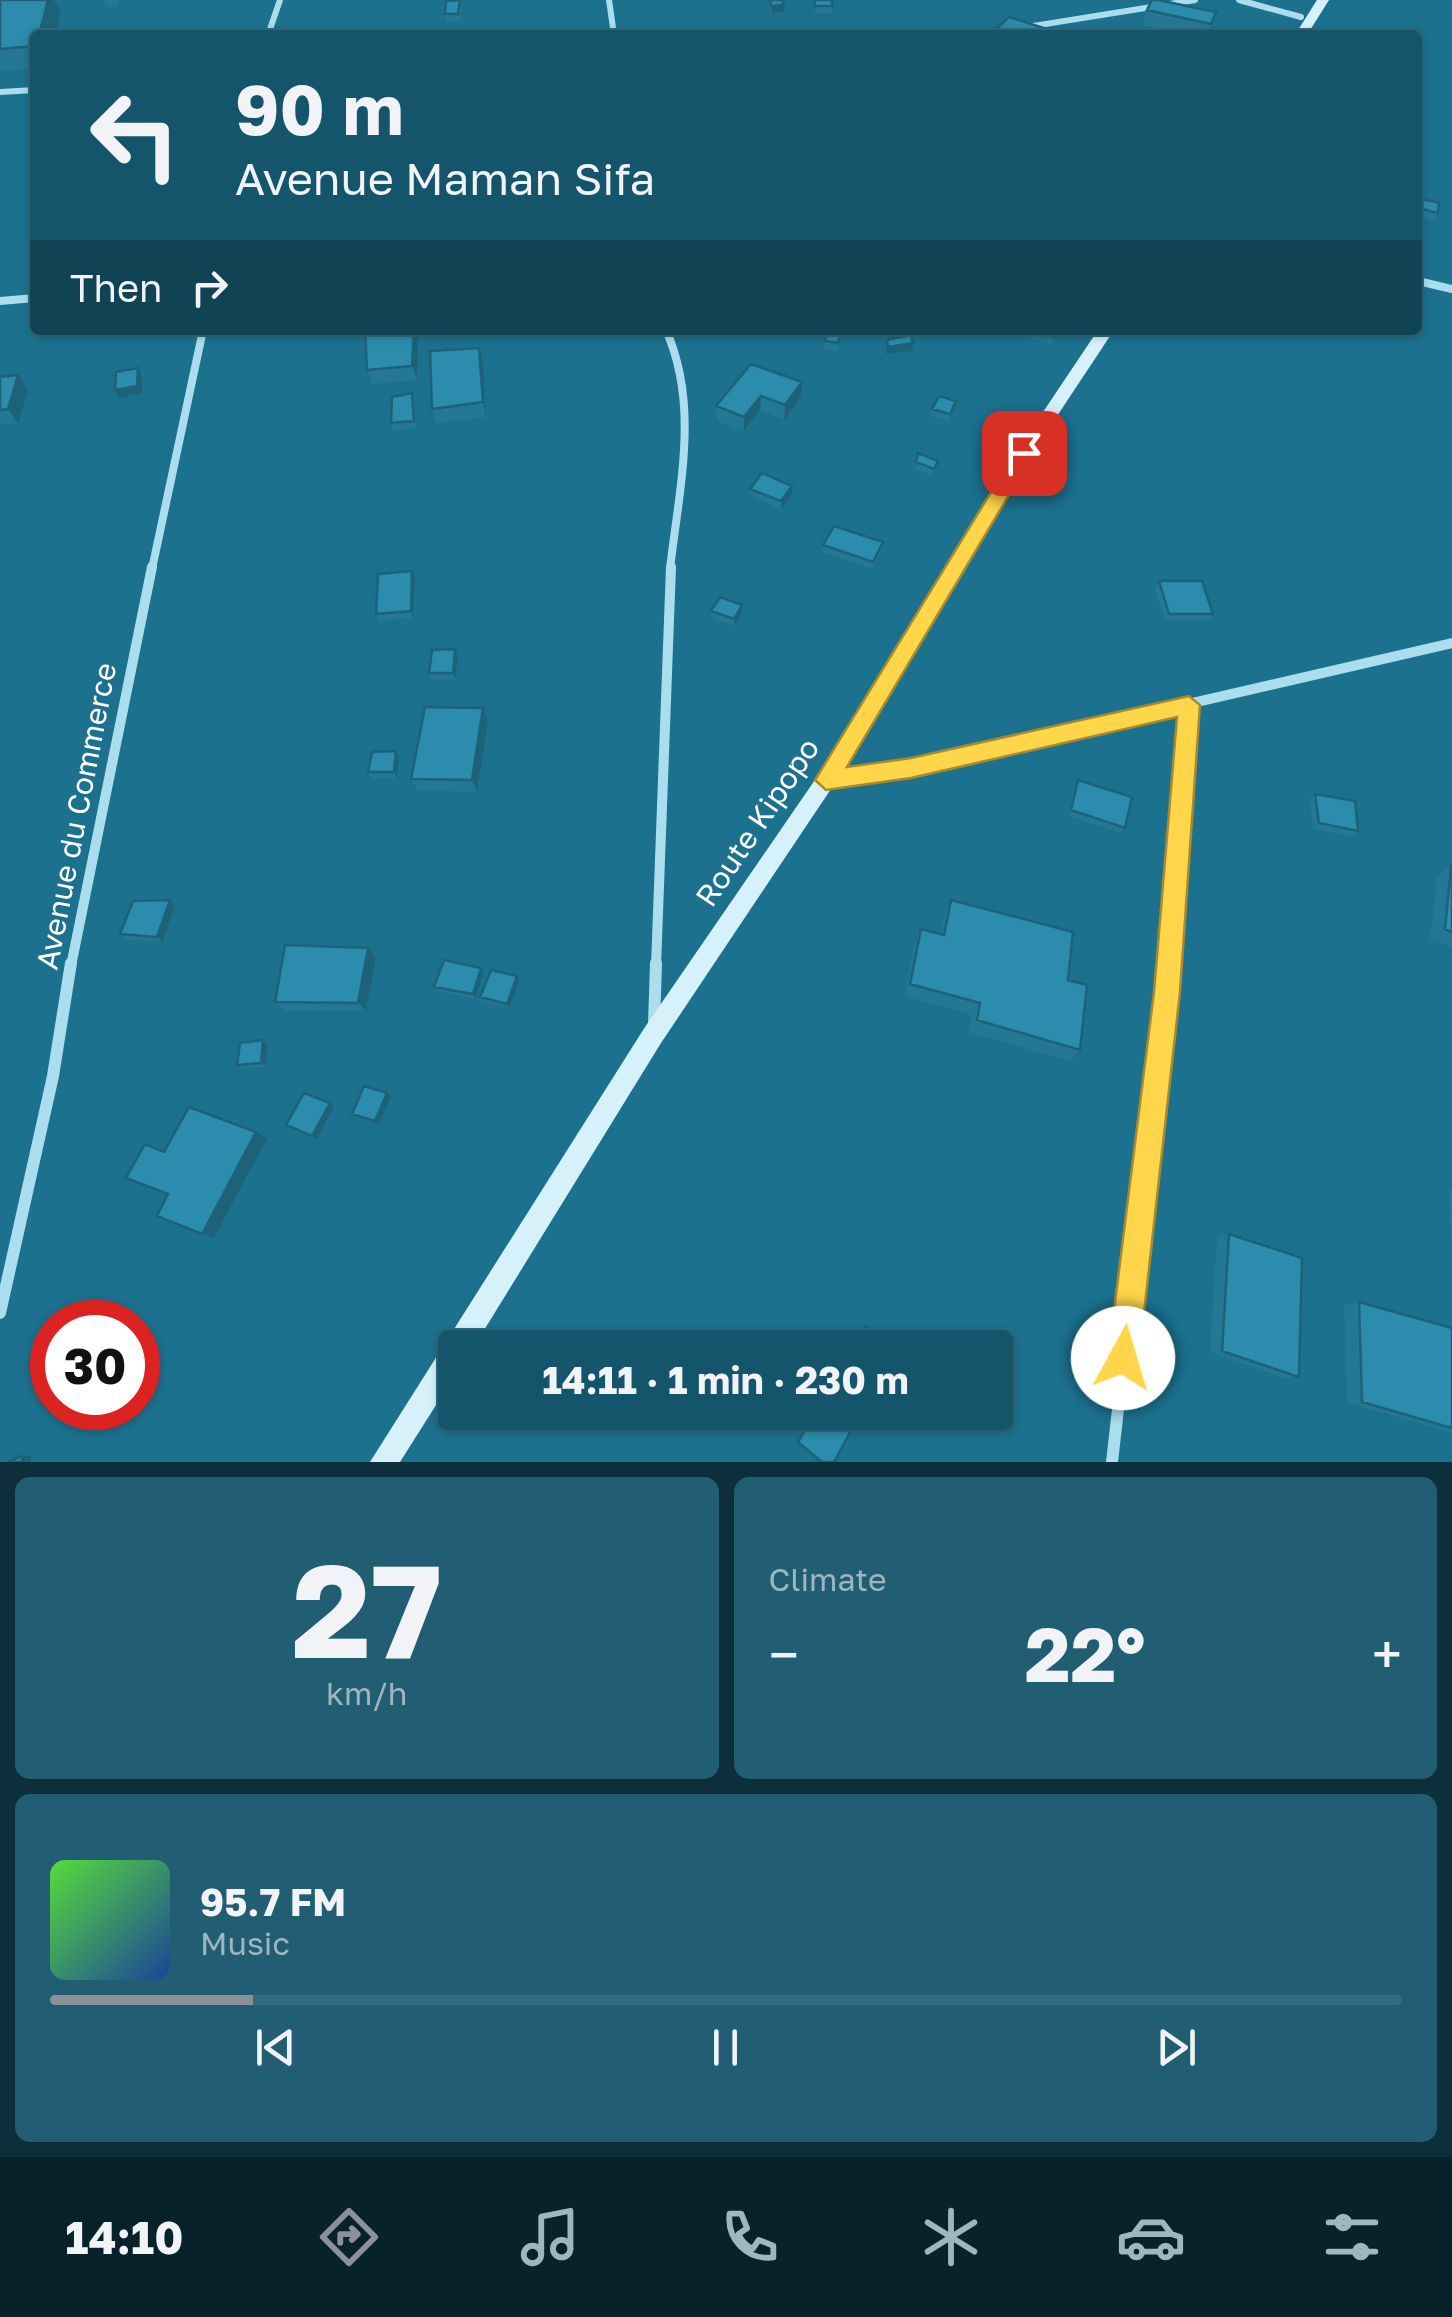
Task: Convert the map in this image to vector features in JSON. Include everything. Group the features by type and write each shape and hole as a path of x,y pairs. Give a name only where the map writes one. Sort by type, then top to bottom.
{"main road":[{"path":"1304,30 1323,0"},
{"name":"Route Kipopo","path":"468,1330 653,1034 826,780 1004,484 1103,335"},
{"name":"Route Kipopo","path":"384,1462 438,1377"}],"street":[{"path":"270,30 280,0"},
{"path":"610,0 613,30"},
{"path":"1009,30 1195,0"},
{"path":"1239,0 1301,17"},
{"path":"0,92 30,90"},
{"path":"1422,281 1452,289"},
{"path":"0,301 30,298"},
{"name":"Avenue du Commerce","path":"0,1312 54,1076 82,892 201,335"},
{"path":"653,1034 670,574 687,412 681,364 668,335"},
{"path":"826,780 911,768 1452,643"},
{"path":"1112,1462 1142,1171 1167,992 1189,705"}],"building":[{"path":"0,0 48,0 40,30 30,30 30,46 0,49"},
{"path":"460,0 458,14 445,14 446,1"},
{"path":"769,0 782,0 784,5 772,6"},
{"path":"815,0 832,0 832,6 815,6"},
{"path":"1152,0 1216,12 1211,24 1147,10"},
{"path":"1009,17 1044,28 1042,30 995,30"},
{"path":"1422,199 1439,203 1438,213 1422,209"},
{"path":"365,335 414,335 412,366 367,370"},
{"path":"827,335 840,336 838,343 825,341"},
{"path":"911,335 913,343 888,347 887,340"},
{"path":"479,348 483,402 432,409 430,351"},
{"path":"751,364 802,382 785,405 761,396 744,417 716,406"},
{"path":"138,368 137,386 115,390 116,372"},
{"path":"18,375 8,409 0,410 0,377"},
{"path":"412,393 414,421 391,423 392,397"},
{"path":"939,396 956,401 950,414 932,409"},
{"path":"918,453 938,461 934,469 916,462"},
{"path":"762,473 792,486 781,501 750,489"},
{"path":"834,526 883,542 873,562 823,545"},
{"path":"412,571 411,611 376,614 378,574"},
{"path":"1159,581 1202,581 1213,614 1169,614"},
{"path":"720,597 742,605 734,619 711,611"},
{"path":"455,649 453,673 429,673 432,650"},
{"path":"425,707 483,708 472,780 411,779"},
{"path":"396,751 394,772 368,772 372,752"},
{"path":"1078,780 1132,797 1125,828 1071,810"},
{"path":"1315,794 1355,801 1358,831 1319,823"},
{"path":"1452,867 1452,932 1445,929"},
{"path":"170,900 157,937 120,934 133,901"},
{"path":"951,900 1073,932 1068,980 1087,985 1080,1050 977,1020 980,1003 910,984 921,929 944,935"},
{"path":"285,945 368,948 358,1003 275,1002"},
{"path":"444,960 481,968 473,994 434,987"},
{"path":"491,970 517,976 507,1004 480,997"},
{"path":"263,1040 261,1063 237,1065 240,1043"},
{"path":"364,1086 387,1093 375,1121 352,1114"},
{"path":"304,1093 330,1103 312,1136 286,1125"},
{"path":"189,1107 256,1132 202,1234 157,1216 168,1194 126,1178 145,1144 164,1152"},
{"path":"1229,1234 1302,1258 1299,1377 1222,1351"},
{"path":"1359,1302 1452,1328 1452,1428 1362,1402"},
{"path":"805,1430 851,1430 834,1462 822,1462 798,1442"}],"route":[{"path":"1024,453 826,780 911,768 1189,705 1167,992 1144,1157 1123,1358"}]}
